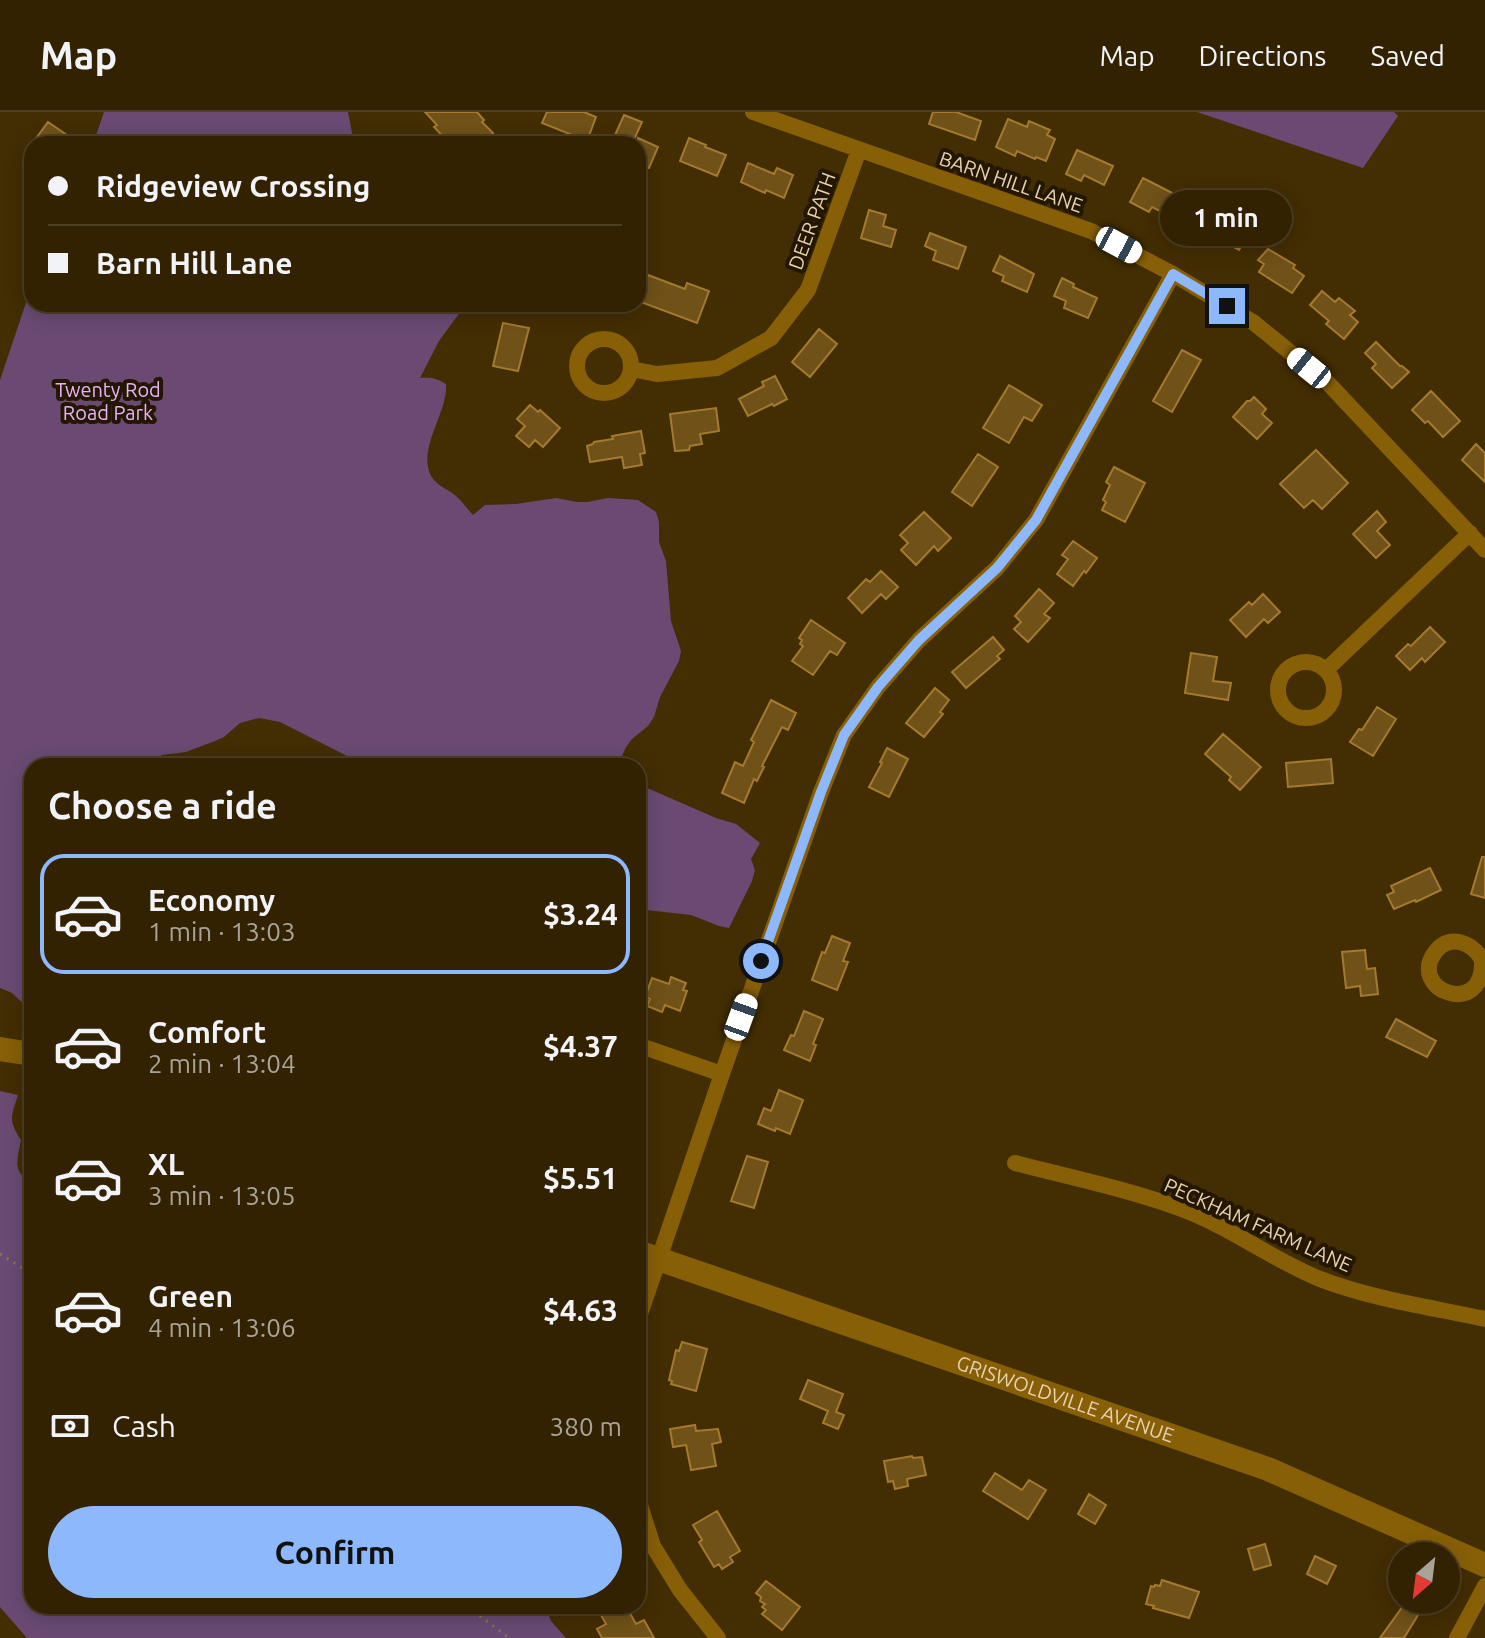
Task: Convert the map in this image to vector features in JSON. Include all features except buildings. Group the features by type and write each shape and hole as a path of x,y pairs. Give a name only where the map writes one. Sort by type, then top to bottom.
{"street":[{"name":"BARN HILL LANE","path":"753,112 1091,231 1173,274 1253,322 1328,383 1485,550"},
{"name":"DEER PATH","path":"631,369 657,374 717,368 771,338 808,290 859,150"},
{"path":"649,1256 722,1074 844,735 878,687 919,640 997,568 1036,520 1173,274"},
{"path":"1326,670 1470,533"},
{"path":"646,1048 722,1074"},
{"path":"0,1049 24,1053"},
{"name":"PECKHAM FARM LANE","path":"1015,1163 1180,1208 1303,1271 1339,1285 1485,1319"},
{"name":"GRISWOLDVILLE AVENUE","path":"649,1256 1268,1469 1485,1565"},
{"path":"646,1524 653,1546 680,1590 718,1638"},
{"path":"1457,1638 1485,1586"}],"path":[{"path":"0,1254 24,1269"},
{"path":"478,1614 509,1638"}],"green space":[{"path":"104,112 348,112 354,136 96,136"},
{"path":"1197,112 1394,112 1398,116 1363,168"},
{"name":"Twenty Rod Road Park","path":"24,309 24,312 460,312 439,341 420,378 433,378 446,384 443,407 428,454 431,476 473,515 485,505 556,498 577,502 608,498 638,500 656,512 659,542 666,561 671,621 681,651 654,717 632,739 622,758 350,758 280,722 259,718 240,723 215,741 186,752 157,758 24,758 24,1004 12,993 0,988 0,380"},
{"path":"646,787 736,824 760,843 751,859 755,870 752,881 729,928 691,915 646,910"},
{"path":"0,1091 18,1095 12,1118 21,1140 18,1165 24,1177 24,1614 548,1614 566,1638 27,1638 0,1607"}],"route":[{"path":"761,961 844,735 878,687 919,640 997,568 1036,520 1173,274 1227,306"}]}
